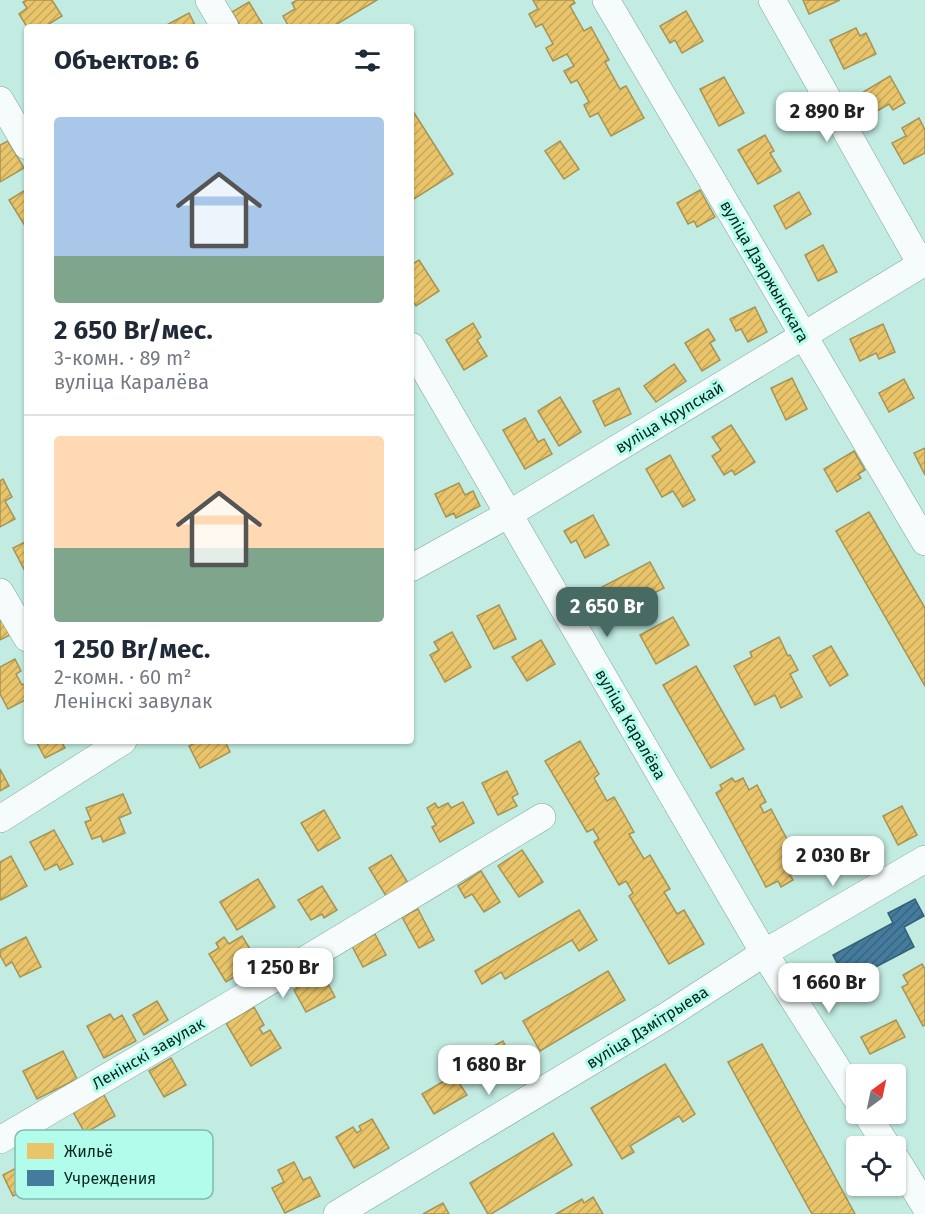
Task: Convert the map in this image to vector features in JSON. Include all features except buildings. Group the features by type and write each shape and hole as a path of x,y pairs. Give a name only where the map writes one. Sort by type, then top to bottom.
{"street":[{"path":"209,0 223,24"},
{"name":"вуліца Дзяржынскага","path":"606,0 925,542"},
{"path":"772,0 923,263"},
{"path":"0,100 24,141"},
{"name":"вуліца Крупскай","path":"414,566 509,514 923,263"},
{"name":"вуліца Каралёва","path":"414,351 764,953 846,1082"},
{"path":"0,592 24,633"},
{"path":"0,819 92,749 111,744"},
{"name":"Ленінскі завулак","path":"17,1130 236,1002 542,817"},
{"name":"вуліца Дзмітрыева","path":"337,1214 665,1017 764,953 925,859"},
{"name":"Ленінскі завулак","path":"0,1140 15,1131"},
{"path":"906,1175 925,1206"}]}
